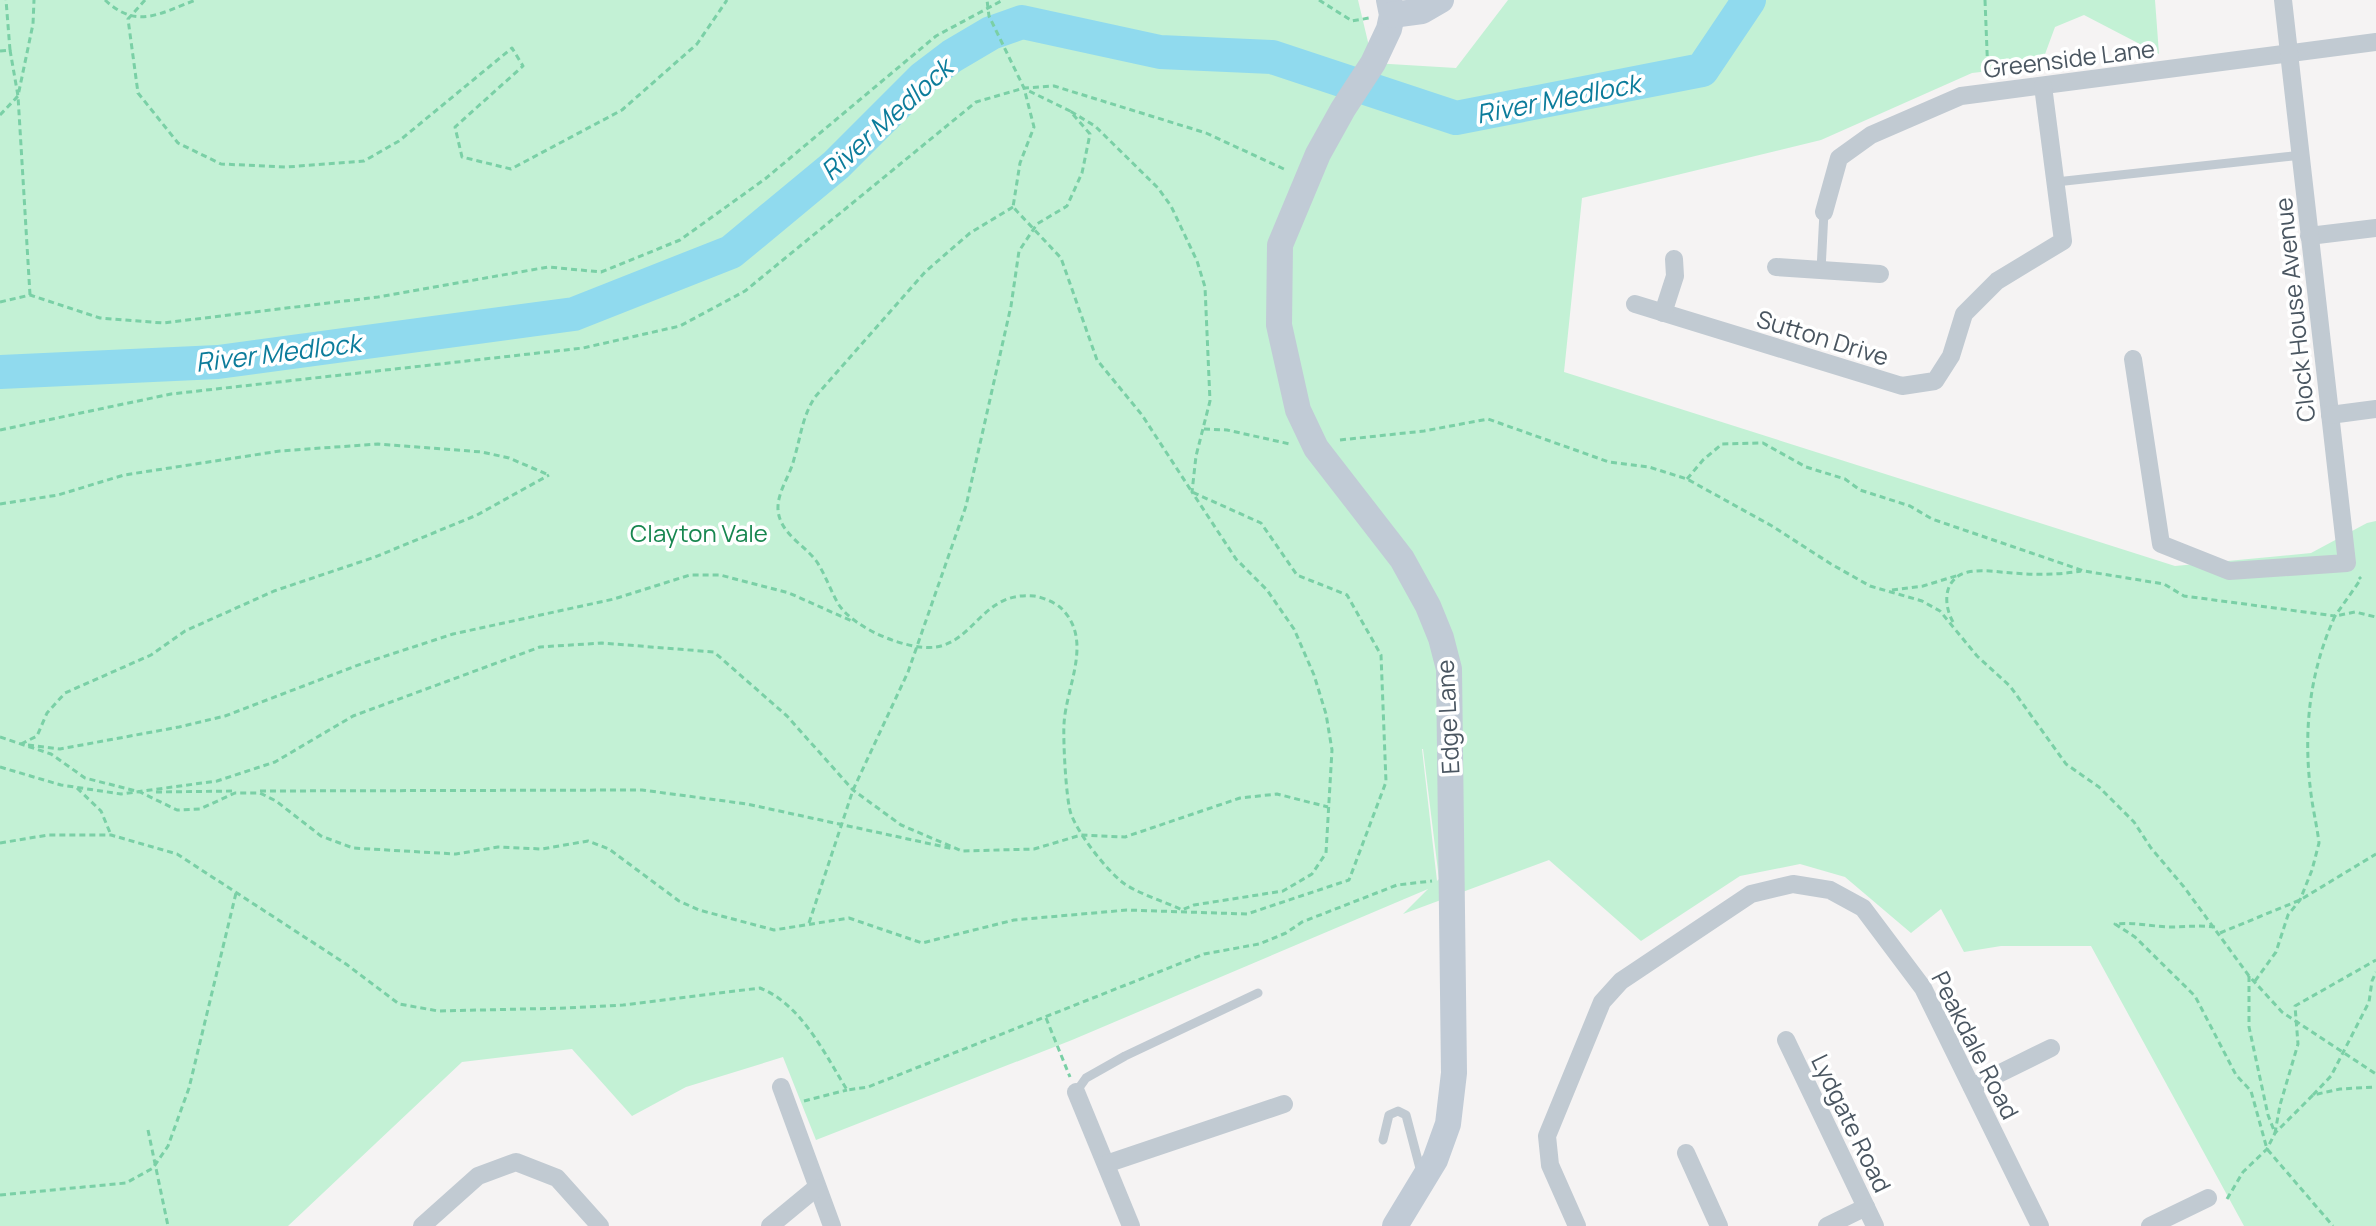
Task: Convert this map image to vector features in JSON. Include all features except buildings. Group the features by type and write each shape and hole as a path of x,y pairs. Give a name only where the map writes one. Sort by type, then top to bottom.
{"street":[{"path":"1391,7 1422,11 1441,0"},
{"name":"Clock House Avenue","path":"2283,0 2347,563"},
{"name":"Edge Lane","path":"1391,7 1389,29 1373,63 1343,109 1307,181 1280,245 1279,325 1298,410 1316,448 1402,559 1428,606 1449,669 1454,1073 1448,1124 1435,1160 1399,1223"},
{"name":"Greenside Lane","path":"1824,212 1839,158 1871,135 1961,96 2376,42"},
{"name":"Sutton Drive","path":"1635,304 1902,386 1935,381 1951,356 1964,314 1997,281 2063,241 2043,86"},
{"path":"2309,236 2376,228"},
{"path":"1663,313 1675,276 1674,259"},
{"path":"1776,267 1880,274"},
{"path":"2133,359 2161,544 2229,571 2347,563"},
{"path":"2330,415 2376,409"},
{"name":"Peakdale Road","path":"1577,1226 1550,1165 1547,1136 1602,1002 1621,981 1751,894 1793,884 1830,890 1863,908 1923,988 2040,1226"},
{"name":"Lydgate Road","path":"1786,1040 1875,1226"},
{"path":"1972,1087 2051,1048"},
{"path":"781,1087 832,1226"},
{"path":"1076,1092 1131,1226"},
{"path":"1106,1164 1284,1104"},
{"path":"1686,1153 1719,1226"},
{"path":"422,1226 478,1176 516,1162 557,1178 600,1226"},
{"path":"770,1226 816,1188"},
{"path":"2150,1226 2208,1198"},
{"path":"1827,1226 1866,1207"}],"lane":[{"path":"2056,182 2302,155"},
{"path":"1821,270 1824,212"},
{"path":"1076,1092 1086,1078 1125,1056 1258,993"},
{"path":"1383,1140 1389,1115 1398,1111 1406,1115 1423,1179"}],"path":[{"path":"6,0 18,96 30,295"},
{"path":"0,115 18,96 33,24 34,0"},
{"path":"105,0 118,12 144,19 196,0"},
{"path":"145,0 128,19 138,93 178,143 221,164 287,167 364,161 399,141 512,48 523,66 455,127 462,157 511,169 622,110 697,44 727,0"},
{"path":"879,634 857,622 841,608 817,561 786,531 778,512 780,495 794,461 804,414 815,397 925,272 970,233 1013,207 1020,163 1034,127 1024,88 989,16 988,0"},
{"path":"0,302 30,295 100,318 163,323 378,297 548,267 601,272 680,240 765,179 936,36 1003,0"},
{"path":"1319,0 1352,21 1391,7"},
{"path":"1985,0 1990,92"},
{"path":"0,51 10,50"},
{"path":"0,430 171,394 583,348 680,326 745,291 976,102 1024,88 1054,86 1206,133 1307,181"},
{"path":"1024,88 1095,126 1158,188 1171,206 1197,261 1205,287 1210,401 1196,456 1192,492"},
{"path":"808,924 853,790 917,648 966,506 1011,306 1019,251 1037,224 1067,206 1082,173 1090,134 1070,111"},
{"path":"21,744 60,749 225,716 361,664 453,634 614,599 690,575 720,575 789,593 896,642 917,648 939,647 958,637 997,602 1020,595 1039,597 1061,607 1075,630 1078,648 1064,724 1070,812 1081,835 1123,882 1182,910 1194,905 1283,891 1312,874 1326,853 1332,750 1326,714 1314,675 1294,629 1267,590 1236,559 1142,415 1097,360 1061,258 1013,207"},
{"path":"1204,429 1227,430 1316,448 1340,440 1424,431 1488,419 1609,462 1649,467 1687,479 1870,586 1931,606 1957,629"},
{"path":"1687,479 1722,444 1763,443 1806,467 1845,479 1860,490 1910,506 1932,519 2084,571 2164,584 2184,596 2335,616 2355,612 2376,617"},
{"path":"0,504 58,495 124,475 280,451 378,444 482,452 509,458 549,475 477,515 375,557 274,591 185,631 151,655 65,693 47,713 37,736 21,744"},
{"path":"0,737 51,754 85,778 140,792 177,810 200,809 235,793 260,793 276,801 321,836 353,848 456,854 498,847 542,849 588,841 609,849 679,901 699,910 774,930 849,918 922,943 1014,920 1127,910 1247,914 1349,880 1386,782 1381,655 1347,595 1297,575 1261,523 1192,492"},
{"path":"2255,982 2272,961 2288,915 2300,900 2312,870 2319,843 2308,761 2309,696 2335,616 2361,579 2347,563"},
{"path":"1889,590 1923,586 1983,571 2060,575 2084,571"},
{"path":"1959,575 1946,593 1945,608 1977,656 2010,686 2066,764 2099,787 2134,822 2249,976 2282,1012 2376,1074"},
{"path":"0,767 76,787 121,794 217,781 275,762 353,716 540,647 602,643 714,652 787,716 853,790 901,825 962,851"},
{"path":"76,787 101,811 111,835"},
{"path":"140,792 642,790 747,804 962,851 1034,849 1081,835 1125,837 1240,798 1277,794 1329,808"},
{"path":"0,843 48,835 111,835 177,854 346,964 399,1004 438,1011 595,1007 760,988 776,994 813,1034 847,1090"},
{"path":"2219,933 2300,900 2376,854"},
{"path":"788,1108 805,1101 868,1087 1204,954 1259,944 1286,933 1302,922 1397,885 1452,879"},
{"path":"0,1195 126,1183 155,1165 168,1146 189,1088 236,893"},
{"path":"2215,927 2194,924 2169,927 2133,922 2115,924 2135,937 2195,996 2236,1075 2251,1091 2267,1149 2333,1226"},
{"path":"2208,1198 2224,1205 2243,1172 2267,1149 2275,1133 2298,1044 2295,1006 2376,960"},
{"path":"2275,1133 2331,1076 2369,1002 2376,972"},
{"path":"2249,976 2249,1027 2268,1115 2275,1133"},
{"path":"1045,1016 1076,1092"},
{"path":"2313,1095 2340,1089 2376,1087"},
{"path":"148,1130 168,1226"}],"green space":[{"name":"Clayton Vale","path":"0,0 1358,0 1373,63 1456,68 1508,0 2155,0 2159,54 2084,15 2055,27 2041,65 1972,73 1821,140 1582,198 1564,372 2175,566 2311,553 2376,521 2376,1226 2244,1226 2091,946 2001,946 1964,952 1941,909 1911,933 1845,877 1800,864 1740,876 1641,941 1549,860 1403,914 1428,889 1072,1040 816,1140 783,1057 686,1087 632,1116 572,1049 462,1062 288,1226 0,1226","holes":["1422,749 1423,749 1437,881"]}],"waterway":[{"name":"River Medlock","path":"0,372 218,362 574,314 731,252 836,165 923,78 991,33 1022,22 1160,52 1272,57 1456,118 1702,70 1749,0"}]}
